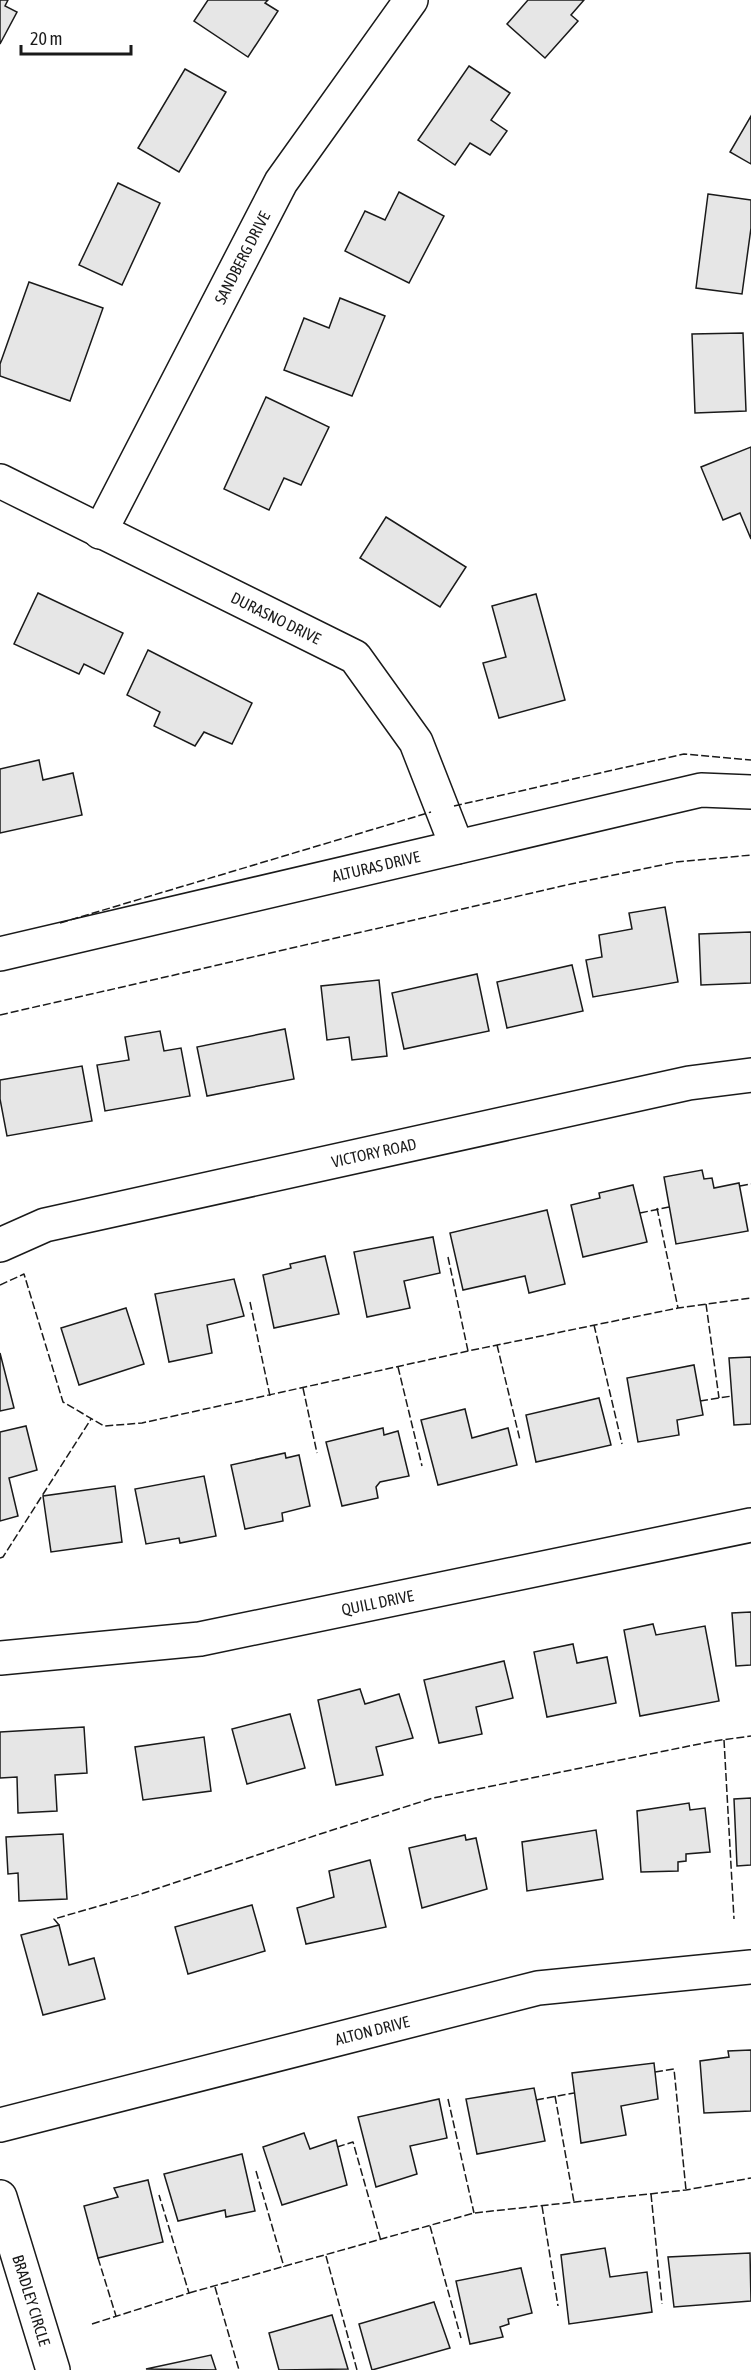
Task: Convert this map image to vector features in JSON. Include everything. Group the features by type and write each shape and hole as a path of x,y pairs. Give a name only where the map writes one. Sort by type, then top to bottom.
{"street":[{"name":"SANDBERG DRIVE","path":"100,531 281,182 411,0"},
{"name":"DURASNO DRIVE","path":"0,481 355,657 416,742 457,848"},
{"name":"ALTURAS DRIVE","path":"0,954 701,790 751,792"},
{"name":"VICTORY ROAD","path":"0,1245 45,1225 689,1083 751,1075"},
{"name":"QUILL DRIVE","path":"0,1658 200,1639 751,1525"},
{"name":"ALTON DRIVE","path":"0,2125 538,1988 751,1967"},
{"name":"BRADLEY CIRCLE","path":"0,2197 53,2370"}],"building":[{"path":"0,0 8,0 5,6 17,12 0,44"},
{"path":"208,0 268,0 265,3 278,11 248,57 194,21"},
{"path":"528,0 584,0 571,15 578,21 545,58 507,24"},
{"path":"469,66 510,93 491,120 507,131 490,155 470,143 455,165 418,140"},
{"path":"185,69 226,92 179,172 138,148"},
{"path":"751,116 751,164 730,152"},
{"path":"118,183 160,203 122,285 79,265"},
{"path":"399,192 444,216 409,283 345,251 365,211 385,220"},
{"path":"708,194 751,200 751,228 742,294 696,288"},
{"path":"29,282 103,308 70,401 0,376 0,364"},
{"path":"340,298 385,316 352,396 284,370 304,318 329,328"},
{"path":"743,333 746,411 695,413 692,334"},
{"path":"266,397 329,427 301,485 284,478 269,510 224,489"},
{"path":"751,447 751,539 740,513 723,520 701,467"},
{"path":"386,517 466,567 440,607 360,558"},
{"path":"38,593 123,633 104,674 84,664 79,674 14,644"},
{"path":"536,594 565,700 499,718 483,663 506,657 492,606"},
{"path":"148,650 252,703 232,744 204,732 195,746 154,726 160,712 127,695"},
{"path":"39,760 43,780 73,773 82,815 0,833 0,769"},
{"path":"665,907 678,982 593,997 586,960 602,957 599,935 632,929 629,913"},
{"path":"751,932 751,983 701,985 699,934"},
{"path":"572,965 583,1011 507,1028 497,982"},
{"path":"477,974 489,1031 404,1049 392,993"},
{"path":"379,980 387,1056 352,1060 349,1037 327,1040 321,986"},
{"path":"285,1029 294,1079 207,1096 197,1047"},
{"path":"160,1031 164,1051 181,1048 190,1096 105,1111 97,1065 129,1060 125,1037"},
{"path":"82,1066 92,1121 7,1136 0,1099 0,1080"},
{"path":"702,1170 704,1179 712,1178 714,1188 739,1183 748,1231 676,1244 664,1177"},
{"path":"633,1185 647,1242 583,1257 571,1205 600,1198 599,1193"},
{"path":"547,1210 565,1284 529,1293 525,1276 463,1290 450,1233"},
{"path":"433,1237 440,1273 404,1281 410,1308 367,1317 354,1252"},
{"path":"325,1256 339,1314 274,1328 263,1275 291,1268 290,1264"},
{"path":"234,1279 244,1316 207,1325 212,1353 169,1362 155,1294"},
{"path":"126,1308 144,1364 79,1385 61,1328"},
{"path":"0,1353 14,1408 0,1411"},
{"path":"751,1357 751,1424 734,1425 729,1358"},
{"path":"694,1365 703,1415 677,1420 679,1435 638,1442 627,1378"},
{"path":"599,1398 611,1445 536,1462 526,1415"},
{"path":"465,1409 472,1438 508,1428 517,1465 438,1485 421,1420"},
{"path":"26,1426 37,1470 9,1478 18,1516 0,1521 0,1432"},
{"path":"383,1428 384,1435 398,1431 409,1476 380,1482 376,1487 378,1498 342,1506 326,1442"},
{"path":"285,1453 286,1458 299,1455 310,1506 282,1513 283,1521 245,1529 231,1465"},
{"path":"204,1476 216,1536 180,1543 179,1538 146,1544 135,1489"},
{"path":"115,1486 122,1542 51,1552 43,1496"},
{"path":"751,1612 751,1665 736,1666 732,1613"},
{"path":"653,1624 656,1635 705,1626 719,1701 640,1716 624,1630"},
{"path":"573,1644 577,1663 607,1657 616,1703 547,1717 534,1652"},
{"path":"504,1661 513,1698 476,1707 482,1734 439,1743 424,1680"},
{"path":"360,1689 365,1704 399,1694 413,1738 376,1747 383,1775 336,1785 318,1700"},
{"path":"290,1714 305,1768 247,1784 232,1729"},
{"path":"84,1727 87,1773 55,1775 57,1811 18,1813 17,1777 0,1778 0,1732"},
{"path":"204,1737 211,1791 143,1800 135,1747"},
{"path":"751,1798 751,1865 737,1866 734,1799"},
{"path":"689,1803 690,1810 705,1808 710,1852 686,1854 686,1861 678,1862 678,1871 641,1872 637,1811"},
{"path":"596,1830 603,1879 527,1891 522,1842"},
{"path":"63,1834 67,1899 19,1901 18,1873 8,1874 6,1837"},
{"path":"465,1835 466,1840 476,1838 487,1889 422,1908 409,1848"},
{"path":"370,1860 386,1927 306,1944 297,1908 334,1897 329,1871"},
{"path":"252,1905 265,1951 188,1974 175,1927"},
{"path":"59,1925 69,1965 94,1958 105,1999 43,2015 21,1935"},
{"path":"751,2050 751,2111 704,2113 700,2061 729,2057 728,2051"},
{"path":"654,2063 658,2099 621,2106 626,2135 581,2143 572,2073"},
{"path":"534,2088 545,2141 477,2154 466,2099"},
{"path":"439,2099 447,2138 410,2146 417,2174 376,2187 358,2117"},
{"path":"304,2133 310,2149 336,2140 347,2185 282,2205 263,2147"},
{"path":"242,2154 255,2211 226,2217 225,2210 178,2221 164,2174"},
{"path":"148,2180 163,2242 98,2258 84,2206 118,2197 114,2188"},
{"path":"605,2248 610,2277 647,2272 652,2312 569,2324 561,2255"},
{"path":"750,2253 751,2301 674,2307 668,2257"},
{"path":"521,2268 532,2313 508,2319 509,2324 500,2327 503,2337 470,2344 456,2281"},
{"path":"434,2302 450,2348 372,2370 359,2324"},
{"path":"332,2315 348,2369 279,2370 269,2333"},
{"path":"211,2355 216,2370 146,2369"}],"fence":[{"path":"454,806 684,754 751,760"},
{"path":"60,923 431,812"},
{"path":"0,1015 571,884 676,862 751,855"},
{"path":"740,1186 751,1184"},
{"path":"640,1213 669,1207"},
{"path":"657,1208 678,1308"},
{"path":"448,1257 468,1351"},
{"path":"0,1285 24,1274 63,1402 104,1426 142,1423 468,1351 678,1308 751,1298"},
{"path":"250,1302 270,1396"},
{"path":"706,1304 719,1398"},
{"path":"594,1325 622,1444"},
{"path":"497,1345 520,1440"},
{"path":"398,1367 422,1466"},
{"path":"303,1388 317,1453"},
{"path":"700,1401 732,1396"},
{"path":"0,1558 3,1557 91,1419"},
{"path":"59,1925 54,1919 141,1894 433,1798 714,1741 751,1736"},
{"path":"724,1740 734,1919"},
{"path":"655,2072 674,2069 686,2190"},
{"path":"536,2100 574,2093"},
{"path":"555,2096 574,2202"},
{"path":"448,2099 474,2213"},
{"path":"337,2147 353,2142 381,2241"},
{"path":"256,2171 284,2267"},
{"path":"189,2293 474,2213 686,2190 751,2178"},
{"path":"651,2194 662,2304"},
{"path":"92,2324 189,2293 159,2195"},
{"path":"542,2206 558,2306"},
{"path":"430,2226 461,2338"},
{"path":"326,2256 357,2370"},
{"path":"98,2258 116,2316"},
{"path":"215,2287 239,2370"}]}
